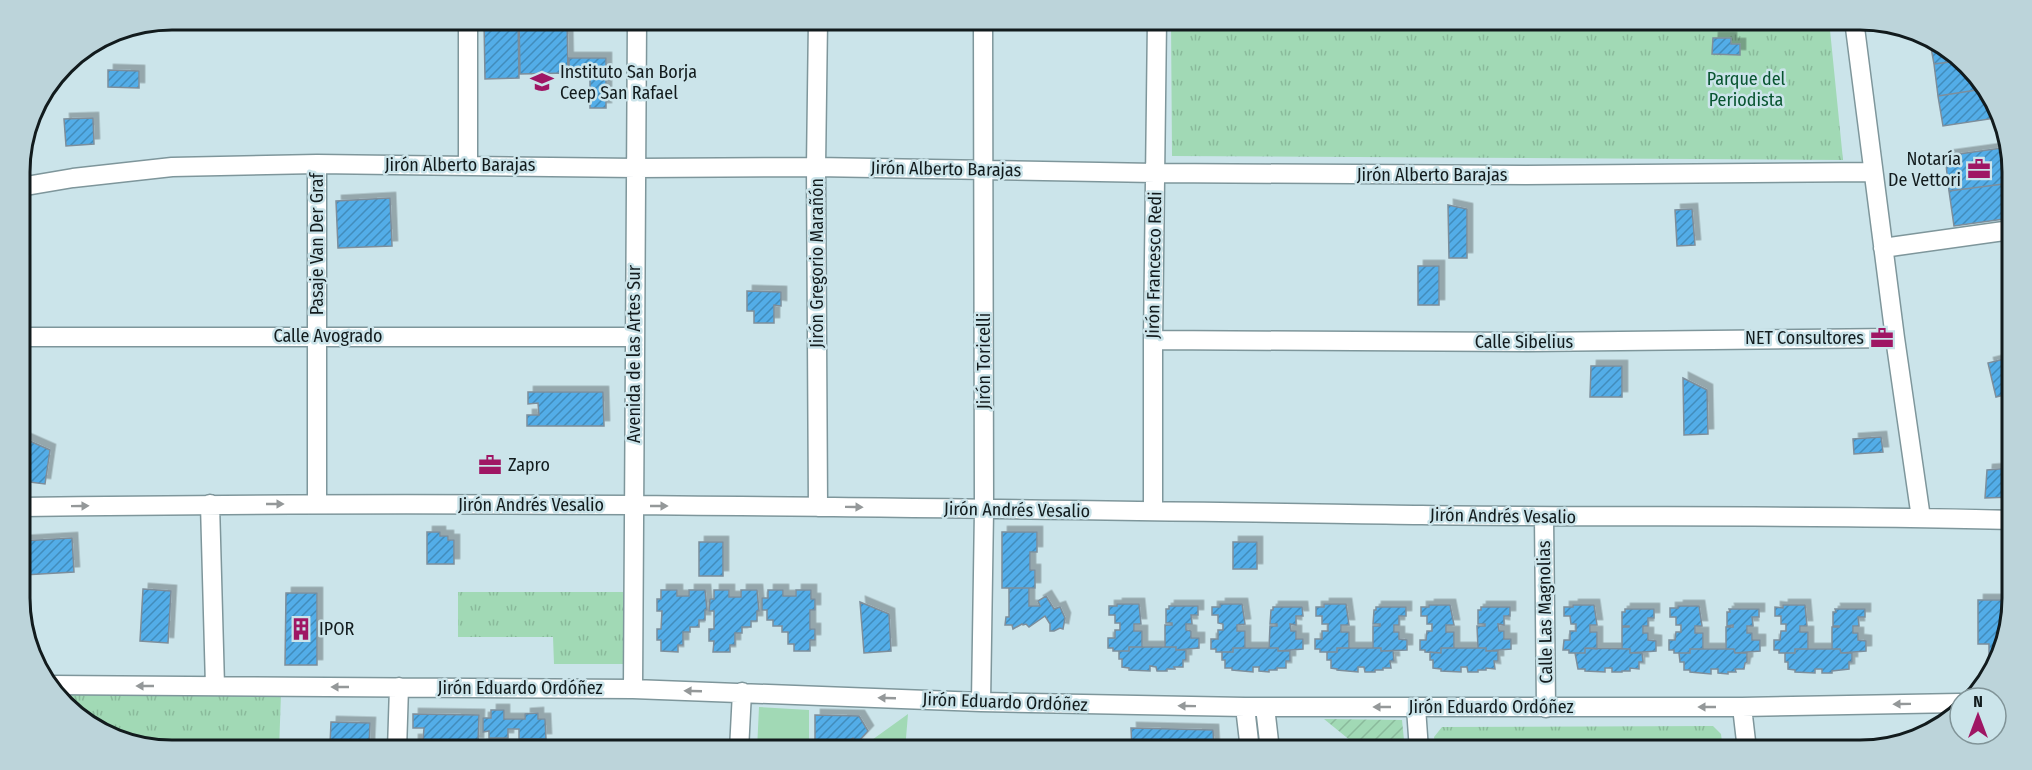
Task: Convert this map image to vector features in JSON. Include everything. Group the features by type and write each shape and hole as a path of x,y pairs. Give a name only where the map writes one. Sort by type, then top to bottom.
{"street":[{"path":"468,30 468,165"},
{"name":"Avenida de las Artes Sur","path":"633,689 637,30"},
{"name":"Jirón Gregorio Marañón","path":"818,30 816,167 818,507"},
{"name":"Jirón Toricelli","path":"981,702 984,510 983,30"},
{"name":"Jirón Francesco Redi","path":"1153,511 1157,30"},
{"path":"1855,30 1921,518"},
{"name":"Jirón Alberto Barajas","path":"30,185 172,167 317,164 1526,175 1873,172"},
{"name":"Pasaje Van Der Graf","path":"317,164 317,504"},
{"path":"1884,248 2002,231"},
{"name":"Calle Avogrado","path":"30,337 635,338"},
{"name":"Calle Sibelius","path":"1153,340 1529,342 1895,338"},
{"path":"210,504 215,686"},
{"name":"Jirón Andrés Vesalio","path":"30,507 317,504 818,507 1544,517 2002,520"},
{"name":"Calle Las Magnolias","path":"1544,517 1546,708"},
{"name":"Jirón Eduardo Ordóñez","path":"60,685 633,689 981,702 1245,707 1742,707 1948,703"},
{"path":"397,740 399,687"},
{"path":"740,740 742,692"},
{"path":"1245,707 1249,740"},
{"path":"1265,707 1269,740"},
{"path":"1742,707 1746,740"},
{"path":"1416,708 1418,740"}],"green space":[{"name":"Parque del Periodista","path":"1171,30 1830,30 1843,160 1172,156"},
{"path":"458,592 623,592 623,664 554,664 553,637 458,637"},
{"path":"64,691 281,694 279,740 172,740 144,737 109,725 78,705"},
{"path":"759,707 809,710 809,740 757,740"},
{"path":"908,714 906,740 872,740"},
{"path":"1324,719 1402,720 1404,740 1350,740"},
{"path":"1713,726 1721,734 1722,740 1434,740 1434,737 1442,727"}],"building":[{"path":"484,30 518,30 519,78 485,79"},
{"path":"519,30 567,30 568,73 520,74"},
{"path":"1713,38 1731,38 1731,44 1740,44 1740,55 1712,54"},
{"path":"1931,50 1950,62 1934,64"},
{"path":"569,58 606,58 606,108 590,108 590,76 569,76"},
{"path":"1950,62 1976,90 1938,96 1934,64"},
{"path":"108,70 139,71 139,88 108,87"},
{"path":"1976,90 1991,119 1943,126 1938,96"},
{"path":"93,118 94,144 66,146 64,119"},
{"name":"Notaría De Vettori","path":"2000,148 2002,184 1949,191 1945,156"},
{"path":"2002,184 2002,219 1954,226 1949,191"},
{"path":"390,198 392,246 338,248 336,201"},
{"path":"1448,205 1467,209 1467,258 1449,258"},
{"path":"1692,209 1695,245 1677,246 1675,210"},
{"path":"1418,266 1439,266 1439,305 1418,305"},
{"path":"747,291 781,292 781,306 774,305 774,323 754,323 754,311 747,311"},
{"path":"2002,360 2002,396 1996,397 1988,363"},
{"path":"1591,366 1622,366 1622,397 1590,397"},
{"path":"1683,378 1707,390 1708,434 1684,435"},
{"path":"528,392 603,392 604,426 527,426 527,415 539,415 538,403 528,404"},
{"path":"1881,437 1883,452 1854,454 1853,439"},
{"path":"30,441 50,450 45,484 30,482"},
{"path":"2002,469 2002,497 1985,498 1987,470"},
{"path":"427,532 440,532 440,536 448,536 448,540 454,540 454,564 427,564"},
{"path":"1002,532 1037,532 1037,552 1030,552 1030,570 1035,570 1035,588 1002,588"},
{"path":"72,538 74,572 30,575 30,541"},
{"path":"699,542 723,542 723,576 699,576"},
{"path":"1233,542 1257,542 1257,569 1233,569"},
{"path":"1009,588 1029,588 1029,606 1040,606 1038,601 1046,596 1054,609 1060,607 1065,618 1063,629 1050,631 1050,624 1045,616 1029,627 1022,624 1013,629 1012,625 1005,625 1006,617 1009,617"},
{"path":"143,589 171,591 168,643 140,641"},
{"path":"661,590 677,590 677,596 689,596 689,590 705,590 707,610 705,610 705,620 699,620 699,627 690,627 690,632 683,632 683,645 678,645 678,652 661,651 661,640 657,640 657,629 661,629 662,611 657,611 657,599 661,599"},
{"path":"661,590 677,590 677,596 689,596 689,590 705,590 707,610 705,610 705,620 699,620 699,627 690,627 690,632 683,632 683,645 678,645 678,652 661,651 661,640 657,640 657,629 661,629 662,611 657,611 657,599 661,599"},
{"path":"714,590 729,590 729,597 741,597 741,590 757,590 759,611 757,611 757,621 751,621 751,627 742,627 742,633 735,633 735,645 730,645 730,652 713,652 714,641 709,641 709,629 714,629 714,611 709,611 710,599 714,599"},
{"path":"714,590 729,590 729,597 741,597 741,590 757,590 759,611 757,611 757,621 751,621 751,627 742,627 742,633 735,633 735,645 730,645 730,652 713,652 714,641 709,641 709,629 714,629 714,611 709,611 710,599 714,599"},
{"path":"768,590 783,590 783,596 796,596 796,590 811,590 811,599 815,599 815,610 810,610 810,629 815,629 815,640 810,640 810,651 794,651 794,644 788,644 788,632 782,632 782,626 773,626 773,620 767,620 767,610 762,610 762,598 768,598"},
{"path":"768,590 783,590 783,596 796,596 796,590 811,590 811,599 815,599 815,610 810,610 810,629 815,629 815,640 810,640 810,651 794,651 794,644 788,644 788,632 782,632 782,626 773,626 773,620 767,620 767,610 762,610 762,598 768,598"},
{"name":"IPOR","path":"286,593 317,593 317,665 285,665"},
{"path":"1978,600 2002,600 1999,626 1989,656 1989,644 1978,644"},
{"path":"860,602 889,614 891,651 864,653"},
{"path":"1117,604 1139,604 1141,624 1134,624 1134,631 1142,631 1142,647 1129,647 1129,651 1113,651 1113,648 1108,648 1108,638 1115,638 1115,630 1120,630 1120,623 1115,623 1115,615 1109,615 1109,606 1117,606"},
{"path":"1220,604 1242,604 1245,624 1237,625 1237,631 1245,631 1245,648 1233,648 1233,652 1216,652 1216,649 1211,649 1211,639 1218,639 1218,630 1223,630 1223,624 1218,623 1218,615 1212,615 1212,607 1220,607"},
{"path":"1324,604 1346,604 1349,625 1341,625 1341,632 1349,632 1349,648 1337,648 1337,652 1320,652 1320,649 1315,649 1315,639 1322,639 1322,631 1328,631 1328,624 1322,624 1322,616 1316,616 1316,607 1324,607"},
{"path":"1429,605 1450,605 1454,625 1446,625 1446,632 1454,632 1454,648 1441,648 1441,653 1420,650 1420,640 1426,640 1427,631 1432,631 1432,624 1427,624 1427,616 1421,616 1421,607 1429,607"},
{"path":"1573,605 1594,605 1597,625 1590,625 1590,632 1597,632 1597,649 1585,648 1585,653 1569,653 1569,650 1563,650 1564,640 1570,640 1570,631 1576,631 1576,624 1571,624 1570,616 1564,616 1564,607 1573,607"},
{"path":"1783,605 1805,605 1807,626 1800,626 1800,632 1808,632 1808,649 1795,649 1795,653 1779,653 1779,650 1774,650 1774,640 1780,640 1781,631 1786,631 1786,624 1781,624 1781,616 1775,616 1775,607 1783,608"},
{"path":"1169,606 1198,606 1198,615 1191,615 1192,624 1186,624 1186,630 1191,631 1191,638 1199,638 1199,648 1176,650 1176,647 1165,647 1165,625 1172,625 1172,623 1166,623 1166,609 1169,609"},
{"path":"1678,606 1699,606 1702,626 1695,626 1695,633 1703,633 1703,649 1690,649 1690,653 1674,653 1674,650 1669,650 1669,640 1675,640 1676,632 1681,632 1681,625 1676,625 1676,617 1670,617 1670,608 1678,608"},
{"path":"1273,607 1302,607 1303,616 1296,616 1296,625 1290,624 1291,631 1296,631 1296,639 1303,639 1303,649 1278,651 1278,648 1269,648 1270,626 1277,626 1277,624 1270,624"},
{"path":"1376,607 1406,607 1406,616 1399,616 1399,625 1394,625 1394,632 1399,632 1399,639 1407,640 1407,650 1381,651 1381,648 1373,648 1373,626 1380,626 1380,624 1373,624"},
{"path":"1481,607 1510,607 1510,616 1504,616 1504,625 1498,624 1499,631 1504,631 1504,639 1511,639 1511,649 1486,651 1486,648 1478,648 1477,626 1485,626 1485,624 1478,624 1478,610 1481,610"},
{"path":"1625,609 1654,609 1654,618 1648,618 1648,626 1643,626 1643,633 1648,633 1648,640 1656,641 1656,651 1630,653 1630,649 1622,649 1622,627 1629,627 1622,626 1622,612 1625,612"},
{"path":"1729,609 1759,609 1759,617 1752,617 1753,626 1747,626 1747,633 1752,633 1752,640 1760,640 1760,651 1735,653 1734,649 1726,649 1726,627 1733,627 1733,625 1727,626"},
{"path":"1835,609 1865,609 1865,617 1858,617 1859,626 1853,626 1853,633 1858,633 1858,640 1866,641 1866,651 1841,653 1840,649 1832,649 1832,627 1839,627 1833,626"},
{"path":"1129,647 1176,647 1176,650 1186,650 1186,660 1183,660 1183,667 1174,667 1175,669 1167,669 1167,671 1157,671 1156,667 1150,666 1150,671 1129,670 1129,668 1122,667 1119,651 1129,651"},
{"path":"1233,648 1278,648 1278,651 1290,651 1290,661 1286,661 1286,668 1277,668 1269,672 1259,671 1259,667 1253,667 1253,672 1232,670 1232,668 1225,668 1222,652 1233,652"},
{"path":"1337,648 1381,648 1381,651 1393,651 1394,661 1390,661 1391,668 1375,670 1375,672 1365,672 1364,667 1358,667 1358,672 1337,670 1331,668 1331,660 1327,660 1327,652 1337,652"},
{"path":"1441,648 1486,648 1486,651 1498,651 1498,661 1494,661 1495,669 1486,668 1478,672 1468,672 1467,667 1461,667 1461,672 1441,671 1441,669 1433,668 1430,652 1441,653"},
{"path":"1585,648 1630,649 1630,653 1642,653 1643,662 1639,662 1639,669 1630,668 1630,671 1612,672 1612,668 1605,668 1605,672 1585,671 1585,669 1578,669 1575,653 1585,653"},
{"path":"1690,649 1734,649 1735,653 1747,653 1747,662 1744,669 1735,669 1736,672 1728,672 1728,674 1718,673 1718,669 1711,669 1711,674 1690,672 1690,670 1684,670 1684,662 1680,662 1679,653 1690,653"},
{"path":"1795,649 1840,649 1841,653 1852,653 1852,662 1849,662 1849,669 1832,671 1832,673 1822,673 1822,669 1815,669 1815,673 1795,672 1795,670 1788,669 1785,653 1795,653"},
{"path":"491,710 504,710 504,719 525,719 525,714 538,713 538,719 545,719 546,739 519,739 519,729 508,729 508,738 489,738 489,731 483,732 483,718 491,718"},
{"path":"413,714 479,715 478,740 423,740 424,728 413,728"},
{"path":"815,715 859,716 868,731 860,740 853,738 850,740 815,740"},
{"path":"331,722 370,723 369,740 330,740"},
{"path":"1131,728 1213,730 1214,740 1132,740"}],"place":[{"name":"Instituto San Borja Ceep San Rafael","path":"542,82"},
{"name":"Notaría De Vettori","path":"1979,169"},
{"name":"NET Consultores","path":"1882,338"},
{"name":"Zapro","path":"490,465"},
{"name":"IPOR","path":"301,629"}]}
